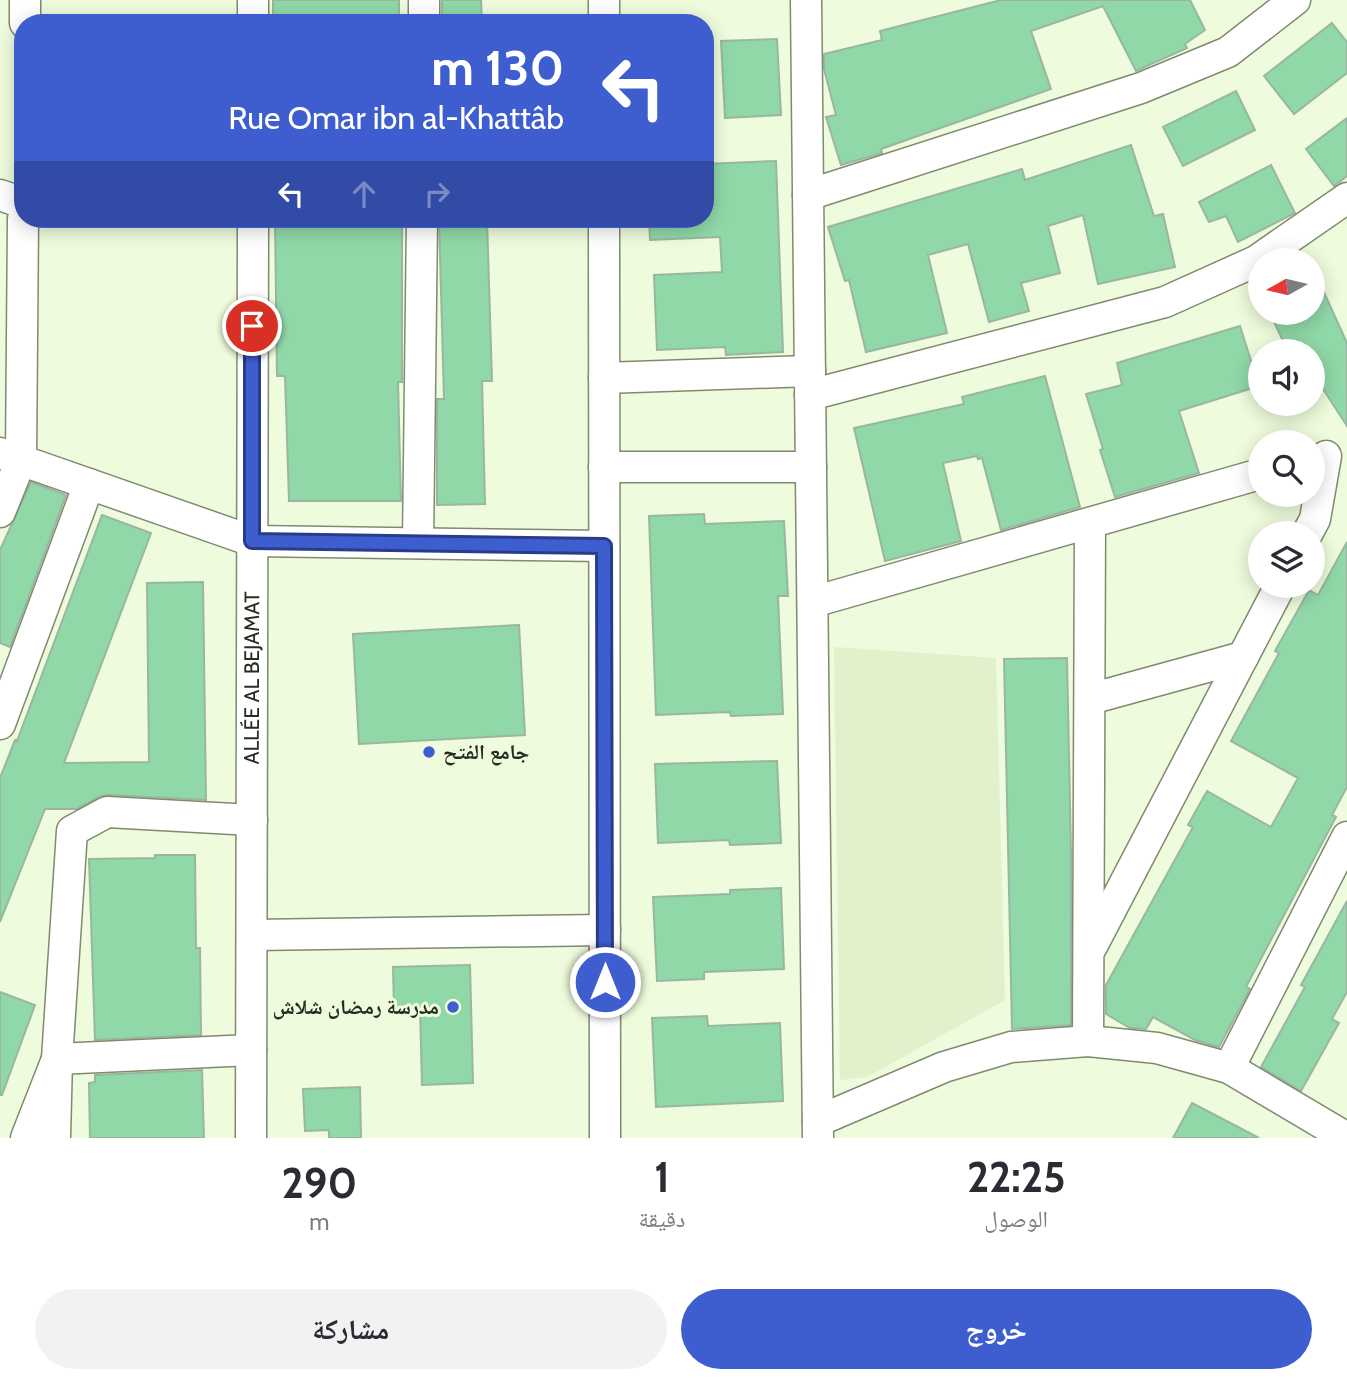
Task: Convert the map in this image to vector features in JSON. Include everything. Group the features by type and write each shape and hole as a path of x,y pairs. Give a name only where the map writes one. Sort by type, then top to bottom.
{"street":[{"path":"806,0 818,1130 944,1067 1010,1047 1088,1041 1157,1048 1229,1068 1347,1138"},
{"path":"808,195 1141,88 1228,52 1295,0"},
{"path":"604,378 810,383 1165,302 1256,261 1347,198"},
{"path":"0,512 10,457 23,228"},
{"name":"ALLÉE AL BEJAMAT","path":"251,1138 253,228"},
{"path":"418,544 422,228"},
{"path":"604,228 605,1138"},
{"path":"1314,521 1328,452"},
{"path":"10,457 252,541 604,546"},
{"path":"604,467 811,467"},
{"path":"813,602 1248,477"},
{"path":"0,724 12,652 89,484"},
{"path":"1088,1041 1090,523"},
{"path":"1090,950 1274,598"},
{"path":"1090,699 1243,657"},
{"path":"55,1138 57,1059 72,831 107,812 252,820"},
{"path":"1229,1068 1347,836"},
{"path":"252,935 605,930"},
{"path":"57,1059 251,1049"},
{"path":"26,1138 57,1059"}],"shaded area":[{"path":"834,647 996,658 1005,1000 867,1077 840,1080"}],"building":[{"path":"273,0 399,0 399,14 273,14"},
{"path":"442,0 481,0 482,14 442,14"},
{"path":"1001,0 1190,0 1205,30 1185,44 1187,48 1136,71 1103,6 1031,31 1051,89 881,149 882,153 841,165 826,117 836,115 824,69 824,54 882,40 880,31"},
{"path":"1332,23 1347,42 1347,73 1294,114 1264,76"},
{"path":"777,39 781,115 725,118 721,41"},
{"path":"1236,91 1255,130 1183,166 1163,127"},
{"path":"1347,118 1347,176 1334,186 1306,149"},
{"path":"1131,145 1154,216 1163,214 1175,267 1098,284 1083,215 1048,226 1060,273 1021,283 1029,311 989,322 968,244 928,255 947,333 866,352 849,280 845,281 828,227 1022,169 1025,180"},
{"path":"776,161 783,352 726,355 725,347 657,350 654,275 722,272 720,237 650,240 649,228 714,228 714,164"},
{"path":"1271,165 1295,213 1238,242 1226,216 1209,222 1199,202"},
{"path":"275,228 402,228 402,382 398,382 401,501 289,501 285,376 277,376"},
{"path":"439,228 487,228 492,381 482,381 485,504 437,505 437,399 444,399"},
{"path":"1325,295 1347,343 1347,426 1325,392 1325,339 1282,339 1276,326 1325,326"},
{"path":"1240,326 1248,351 1248,389 1179,411 1199,473 1115,497 1086,394 1122,385 1117,363"},
{"path":"1045,376 1080,507 1001,530 982,458 978,459 977,456 943,463 961,541 885,561 854,428 964,404 962,397"},
{"path":"31,482 66,495 10,647 0,643 0,550"},
{"path":"704,514 705,524 784,521 788,596 778,596 783,714 731,716 730,712 656,715 649,516"},
{"path":"102,515 151,533 64,763 149,762 147,583 203,582 206,800 108,795 77,809 45,809 0,922 0,778 15,740 17,741"},
{"path":"1347,542 1347,787 1332,815 1336,817 1246,987 1250,989 1219,1047 1195,1040 1153,1017 1146,1029 1130,1028 1106,1014 1106,985 1193,827 1188,825 1207,791 1271,827 1298,778 1231,741 1279,653 1275,651 1305,598 1325,598 1325,582"},
{"path":"519,625 525,735 359,744 353,634"},
{"path":"1067,658 1071,1025 1012,1029 1004,659"},
{"path":"777,761 781,843 730,845 729,840 658,843 655,764"},
{"path":"155,855 195,855 201,1035 95,1040 89,859 155,858"},
{"path":"781,888 784,969 704,972 704,979 657,981 653,897 730,894 730,890"},
{"path":"1347,901 1347,992 1332,1019 1339,1023 1301,1091 1261,1067 1305,987 1301,985"},
{"path":"470,965 473,1083 422,1085 420,1008 394,1008 393,967"},
{"path":"0,992 35,1005 2,1095 0,1095"},
{"path":"707,1016 708,1026 780,1023 783,1101 656,1107 652,1018"},
{"path":"202,1070 204,1138 90,1138 89,1083 95,1082 95,1075"},
{"path":"360,1087 361,1138 329,1138 329,1130 305,1131 303,1089"},
{"path":"1192,1103 1259,1138 1173,1138"}],"place":[{"name":"جامع الفتح","path":"429,752"},
{"name":"مدرسة رمضان شلاش","path":"453,1007"}],"route":[{"path":"252,326 252,541 604,546 605,982"}]}
